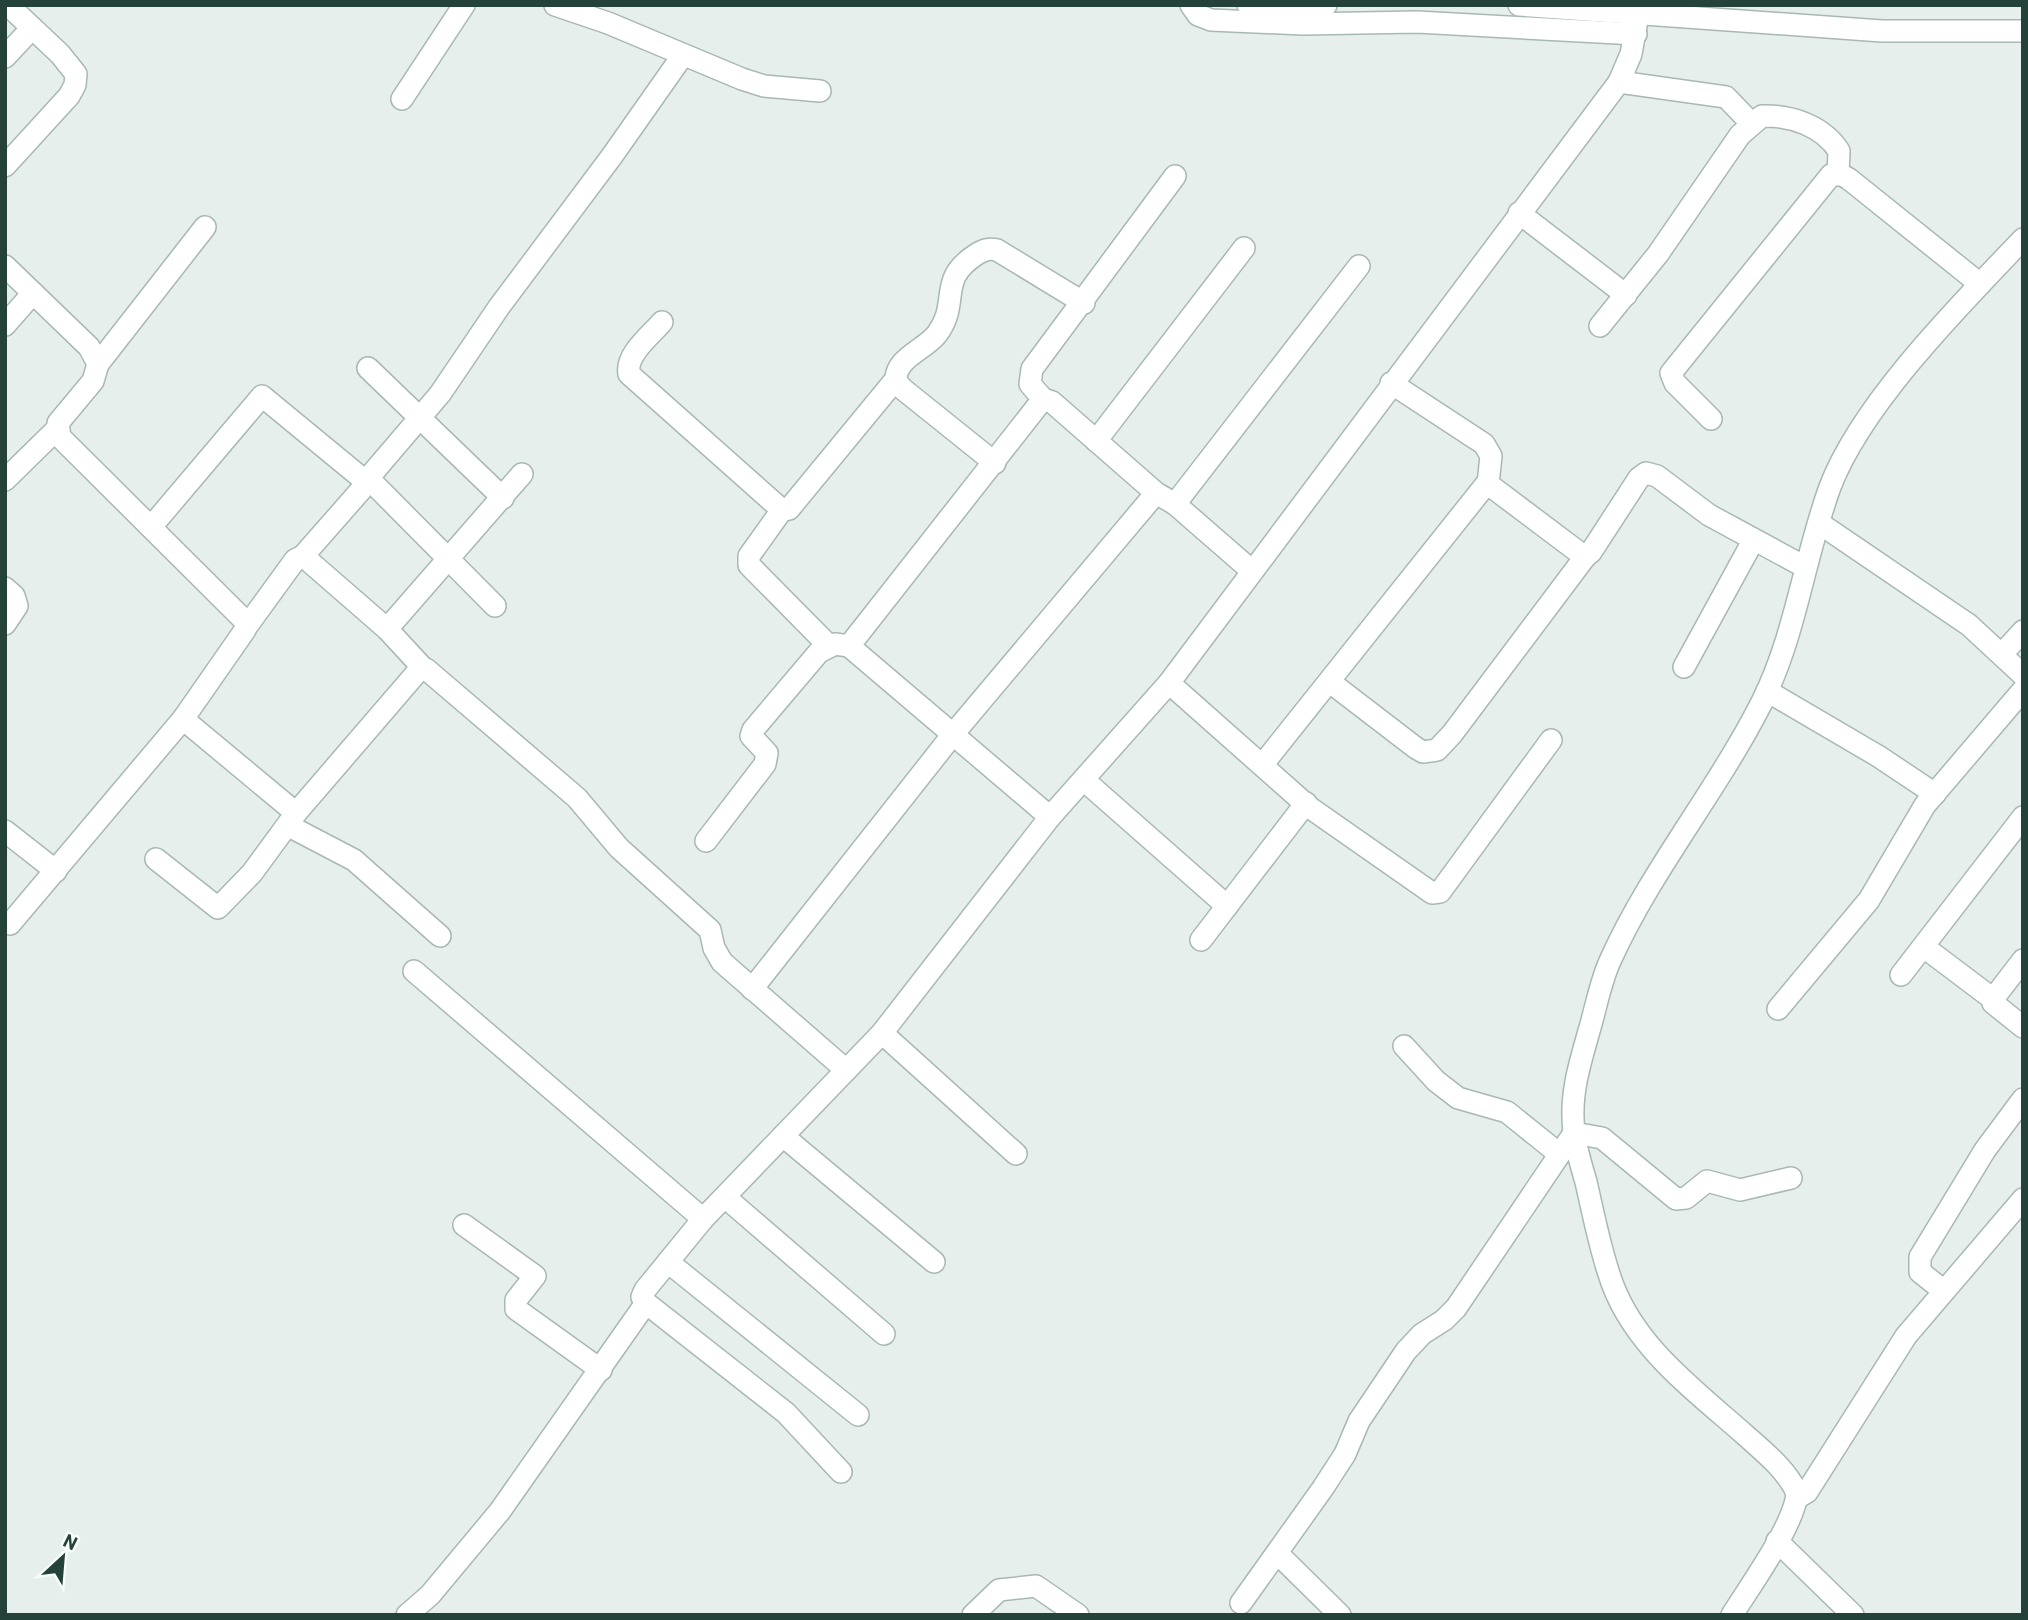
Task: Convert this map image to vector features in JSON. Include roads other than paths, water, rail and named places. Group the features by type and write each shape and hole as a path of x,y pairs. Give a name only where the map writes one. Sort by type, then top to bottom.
{"street":[{"path":"5,166 75,85 76,74 8,5"},
{"path":"402,99 464,5"},
{"path":"555,5 608,23 764,86 820,91"},
{"path":"1191,5 1198,15 1211,20 1303,24 1637,24 1882,31 2023,31"},
{"path":"1248,5 1326,5"},
{"path":"1519,5 1592,8 1637,24"},
{"path":"841,1472 786,1413 646,1303 642,1297 645,1290 704,1219 881,1033 1050,817 1086,781 1169,683 1391,383 1619,82 1625,71 1637,24"},
{"path":"5,57 32,28"},
{"path":"10,924 183,719 295,560 303,556 419,418 683,55"},
{"path":"1619,82 1726,97 1751,123"},
{"path":"1600,326 1626,295 1751,123 1762,116 1798,121 1822,132 1839,151 1839,174"},
{"path":"1839,174 1980,284"},
{"path":"1711,419 1675,383 1671,373 1825,180 1839,174"},
{"path":"1175,176 1028,378 1043,399 1052,402 1156,493 1175,504 1252,571"},
{"path":"1519,213 1626,295"},
{"path":"5,481 57,429 93,381 97,364 205,227"},
{"path":"1732,1615 1777,1541 1797,1498 1796,1488 1770,1457 1677,1376 1632,1322 1609,1274 1574,1133 1574,1090 1608,964 1639,904 1767,691 1790,634 1805,567 1843,459 1870,417 1917,355 2023,239"},
{"path":"1097,441 1244,248"},
{"path":"1050,817 954,733 839,646 749,565 749,555 782,510 789,509 896,379 906,360 936,337 942,327 955,272 962,264 983,251 997,250 1084,303"},
{"path":"5,266 89,347 97,364"},
{"path":"1175,504 1359,266"},
{"path":"5,325 33,293"},
{"path":"662,322 632,356 628,366 629,374 782,510"},
{"path":"368,368 503,498"},
{"path":"896,379 904,390 995,463"},
{"path":"1263,764 1487,483 1490,450 1391,383"},
{"path":"151,527 262,396 366,480 448,556 448,562 495,606"},
{"path":"706,841 765,764 767,753 751,736 753,730 813,658 839,646 995,463 1043,399"},
{"path":"57,429 60,437 247,625"},
{"path":"1331,682 1416,748 1423,751 1437,750 1591,551 1639,478 1646,473 1657,476 1700,510 1805,567"},
{"path":"387,629 486,512 503,498 522,474"},
{"path":"1487,483 1585,556"},
{"path":"752,989 954,733 1156,493"},
{"path":"1819,523 1934,600 2002,654 2023,675"},
{"path":"1684,667 1753,541"},
{"path":"303,556 387,629 423,668 577,799 619,848 710,930 713,948 722,962 846,1070"},
{"path":"5,587 14,596 17,606 5,624"},
{"path":"2002,654 2023,631"},
{"path":"156,859 218,908 252,873 293,819 423,668"},
{"path":"1169,683 1306,803 1436,893 1551,740"},
{"path":"1778,1009 1869,900 1894,855 1935,794 2023,690"},
{"path":"1767,691 1878,756 1935,794"},
{"path":"183,719 293,819 354,860 440,936"},
{"path":"1086,781 1227,906"},
{"path":"1201,940 1306,803"},
{"path":"1901,975 2023,817"},
{"path":"5,831 56,871"},
{"path":"1924,947 1993,999 2004,1014 2023,1027"},
{"path":"1993,999 2023,960"},
{"path":"414,971 704,1219"},
{"path":"881,1033 1016,1154"},
{"path":"1404,1046 1436,1081 1458,1098 1507,1112 1558,1153"},
{"path":"1944,1291 1920,1272 1920,1257 1985,1150 2023,1099"},
{"path":"1241,1603 1323,1488 1345,1454 1359,1421 1406,1351 1422,1334 1456,1308 1574,1133"},
{"path":"1574,1133 1602,1138 1676,1199 1686,1198 1707,1181 1740,1190 1791,1178"},
{"path":"783,1136 934,1262"},
{"path":"725,1197 884,1334"},
{"path":"1797,1498 1807,1492 1906,1336 2023,1199"},
{"path":"464,1224 535,1276 516,1300 516,1309 601,1370"},
{"path":"668,1262 858,1415"},
{"path":"407,1615 430,1595 466,1555 601,1370 646,1303"},
{"path":"1777,1541 1853,1615"},
{"path":"1277,1553 1340,1615"},
{"path":"974,1615 999,1590 1036,1586 1079,1615"}]}
